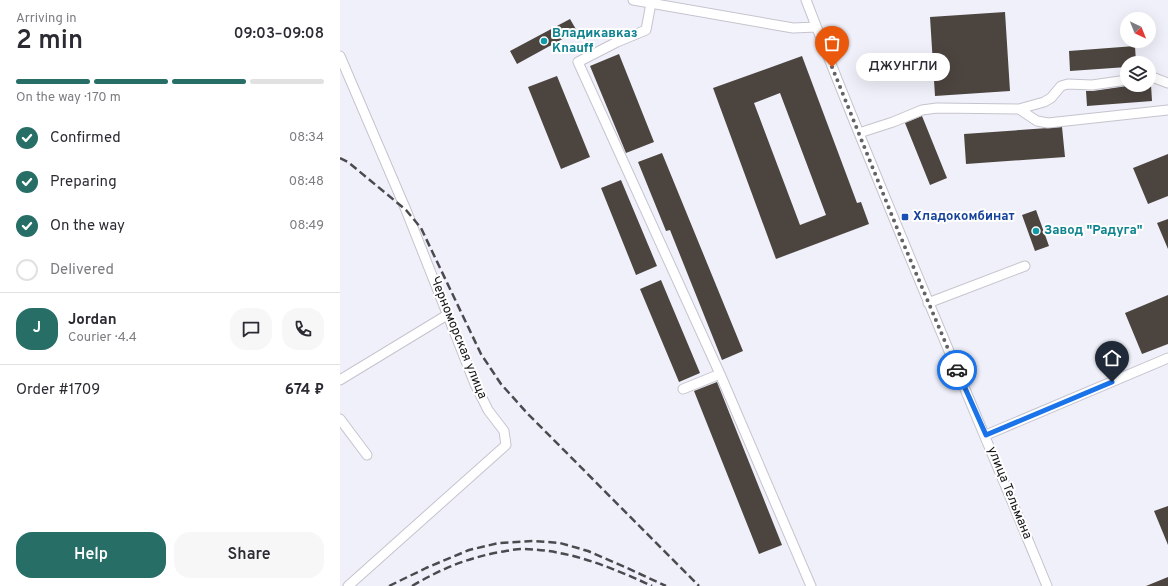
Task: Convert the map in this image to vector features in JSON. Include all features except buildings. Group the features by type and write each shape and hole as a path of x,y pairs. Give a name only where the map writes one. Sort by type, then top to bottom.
{"street":[{"path":"633,0 794,28 816,27"},
{"name":"улица Тельмана","path":"806,0 928,303 986,435 1047,586"},
{"path":"651,3 646,30 617,42 578,62 720,374 811,586"},
{"name":"Черноморская улица","path":"340,56 403,203 475,384 488,410 504,431 506,445 348,586"},
{"path":"1156,79 1168,83"},
{"path":"859,133 893,122 922,110 937,108 1019,109 1044,102 1051,98 1060,86 1068,84 1092,84 1120,81"},
{"path":"1019,109 1037,121 1048,123 1168,110"},
{"path":"928,303 1025,266"},
{"path":"340,380 447,315"},
{"path":"986,435 1168,358"},
{"path":"683,389 720,374"},
{"path":"340,419 367,455"}],"railway":[{"path":"340,158 348,162 406,210 421,228 481,354 501,384 527,413 699,586"},
{"path":"389,586 426,568 469,550 499,543 534,541 560,543 588,551 666,586"},
{"path":"412,586 433,574 465,561 488,554 521,549 555,552 588,560 621,572 652,586"}],"way so far":[{"path":"832,67 899,233 957,370"}],"place":[{"name":"Владикавказ Knauff","path":"544,41"},
{"name":"ДЖУНГЛИ","path":"832,67"},
{"name":"Хладокомбинат","path":"905,217"},
{"name":"Завод \"Радуга\"","path":"1036,231"}],"route":[{"path":"957,370 986,435 1112,382"}]}
